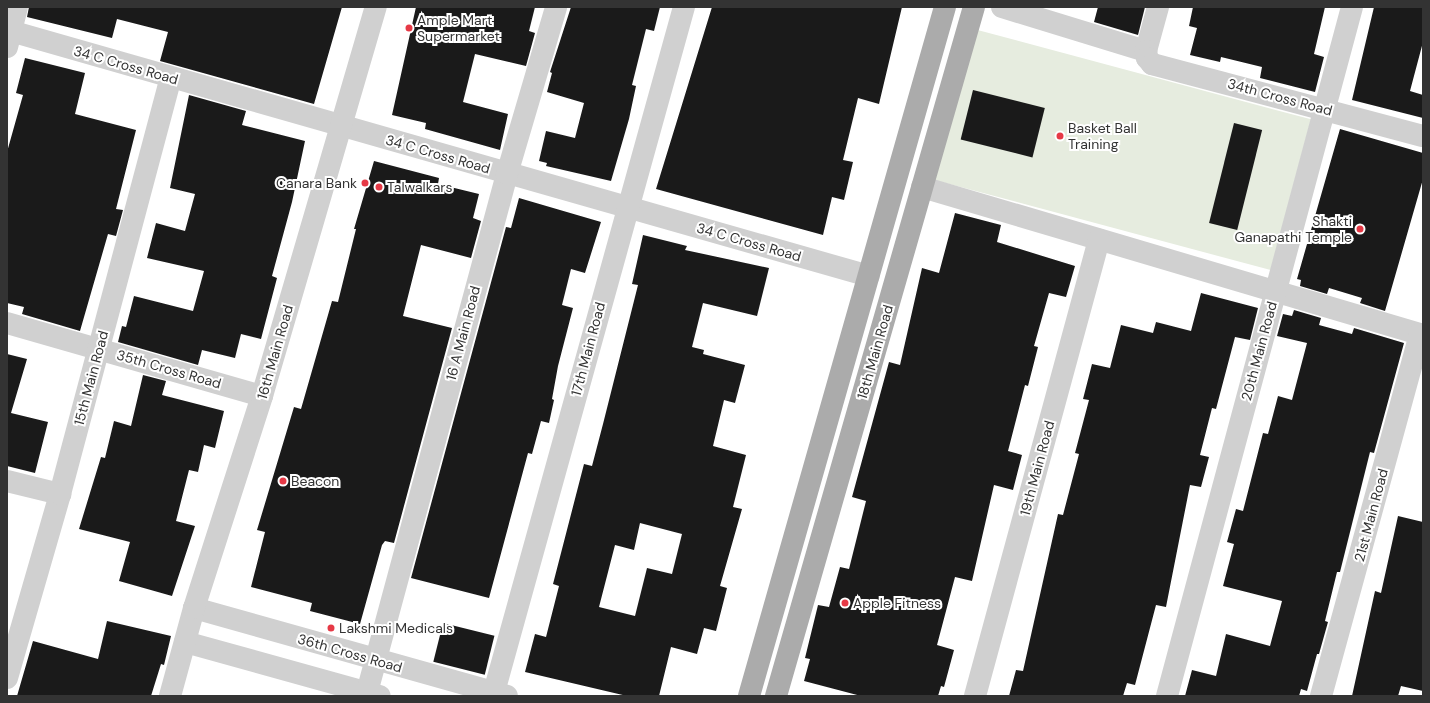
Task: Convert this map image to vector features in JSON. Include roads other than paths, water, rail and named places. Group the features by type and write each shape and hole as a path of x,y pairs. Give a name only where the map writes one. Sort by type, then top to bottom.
{"main road":[{"name":"18th Main Road","path":"749,696 945,7"},
{"name":"18th Main Road","path":"776,696 974,7"}],"street":[{"path":"8,36 17,7"},
{"name":"16th Main Road","path":"170,696 194,608 262,396 376,7"},
{"name":"16 A Main Road","path":"371,695 374,660 507,174 556,7"},
{"name":"17th Main Road","path":"500,694 627,207 684,7"},
{"path":"1002,7 1146,50 1158,7"},
{"name":"20th Main Road","path":"1167,696 1352,7"},
{"name":"34 C Cross Road","path":"8,36 171,78 869,276"},
{"name":"34th Cross Road","path":"1146,50 1147,58 1152,64 1324,108 1423,136"},
{"name":"15th Main Road","path":"7,678 100,348 171,78"},
{"path":"922,187 1422,334"},
{"name":"19th Main Road","path":"975,696 1099,240"},
{"name":"35th Cross Road","path":"7,323 100,348 262,396"},
{"name":"21st Main Road","path":"1321,696 1422,334"},
{"path":"7,481 60,494"},
{"name":"36th Cross Road","path":"194,608 374,660 500,694"},
{"path":"185,642 371,695"}],"place":[{"name":"Ample Mart Supermarket","path":"409,28"},
{"name":"Basket Ball Training","path":"1060,136"},
{"name":"Canara Bank","path":"365,183"},
{"name":"Talwalkars","path":"379,187"},
{"name":"Shakti Ganapathi Temple","path":"1360,229"},
{"name":"Beacon","path":"283,481"},
{"name":"Apple Fitness","path":"845,603"},
{"name":"Lakshmi Medicals","path":"331,628"}]}
